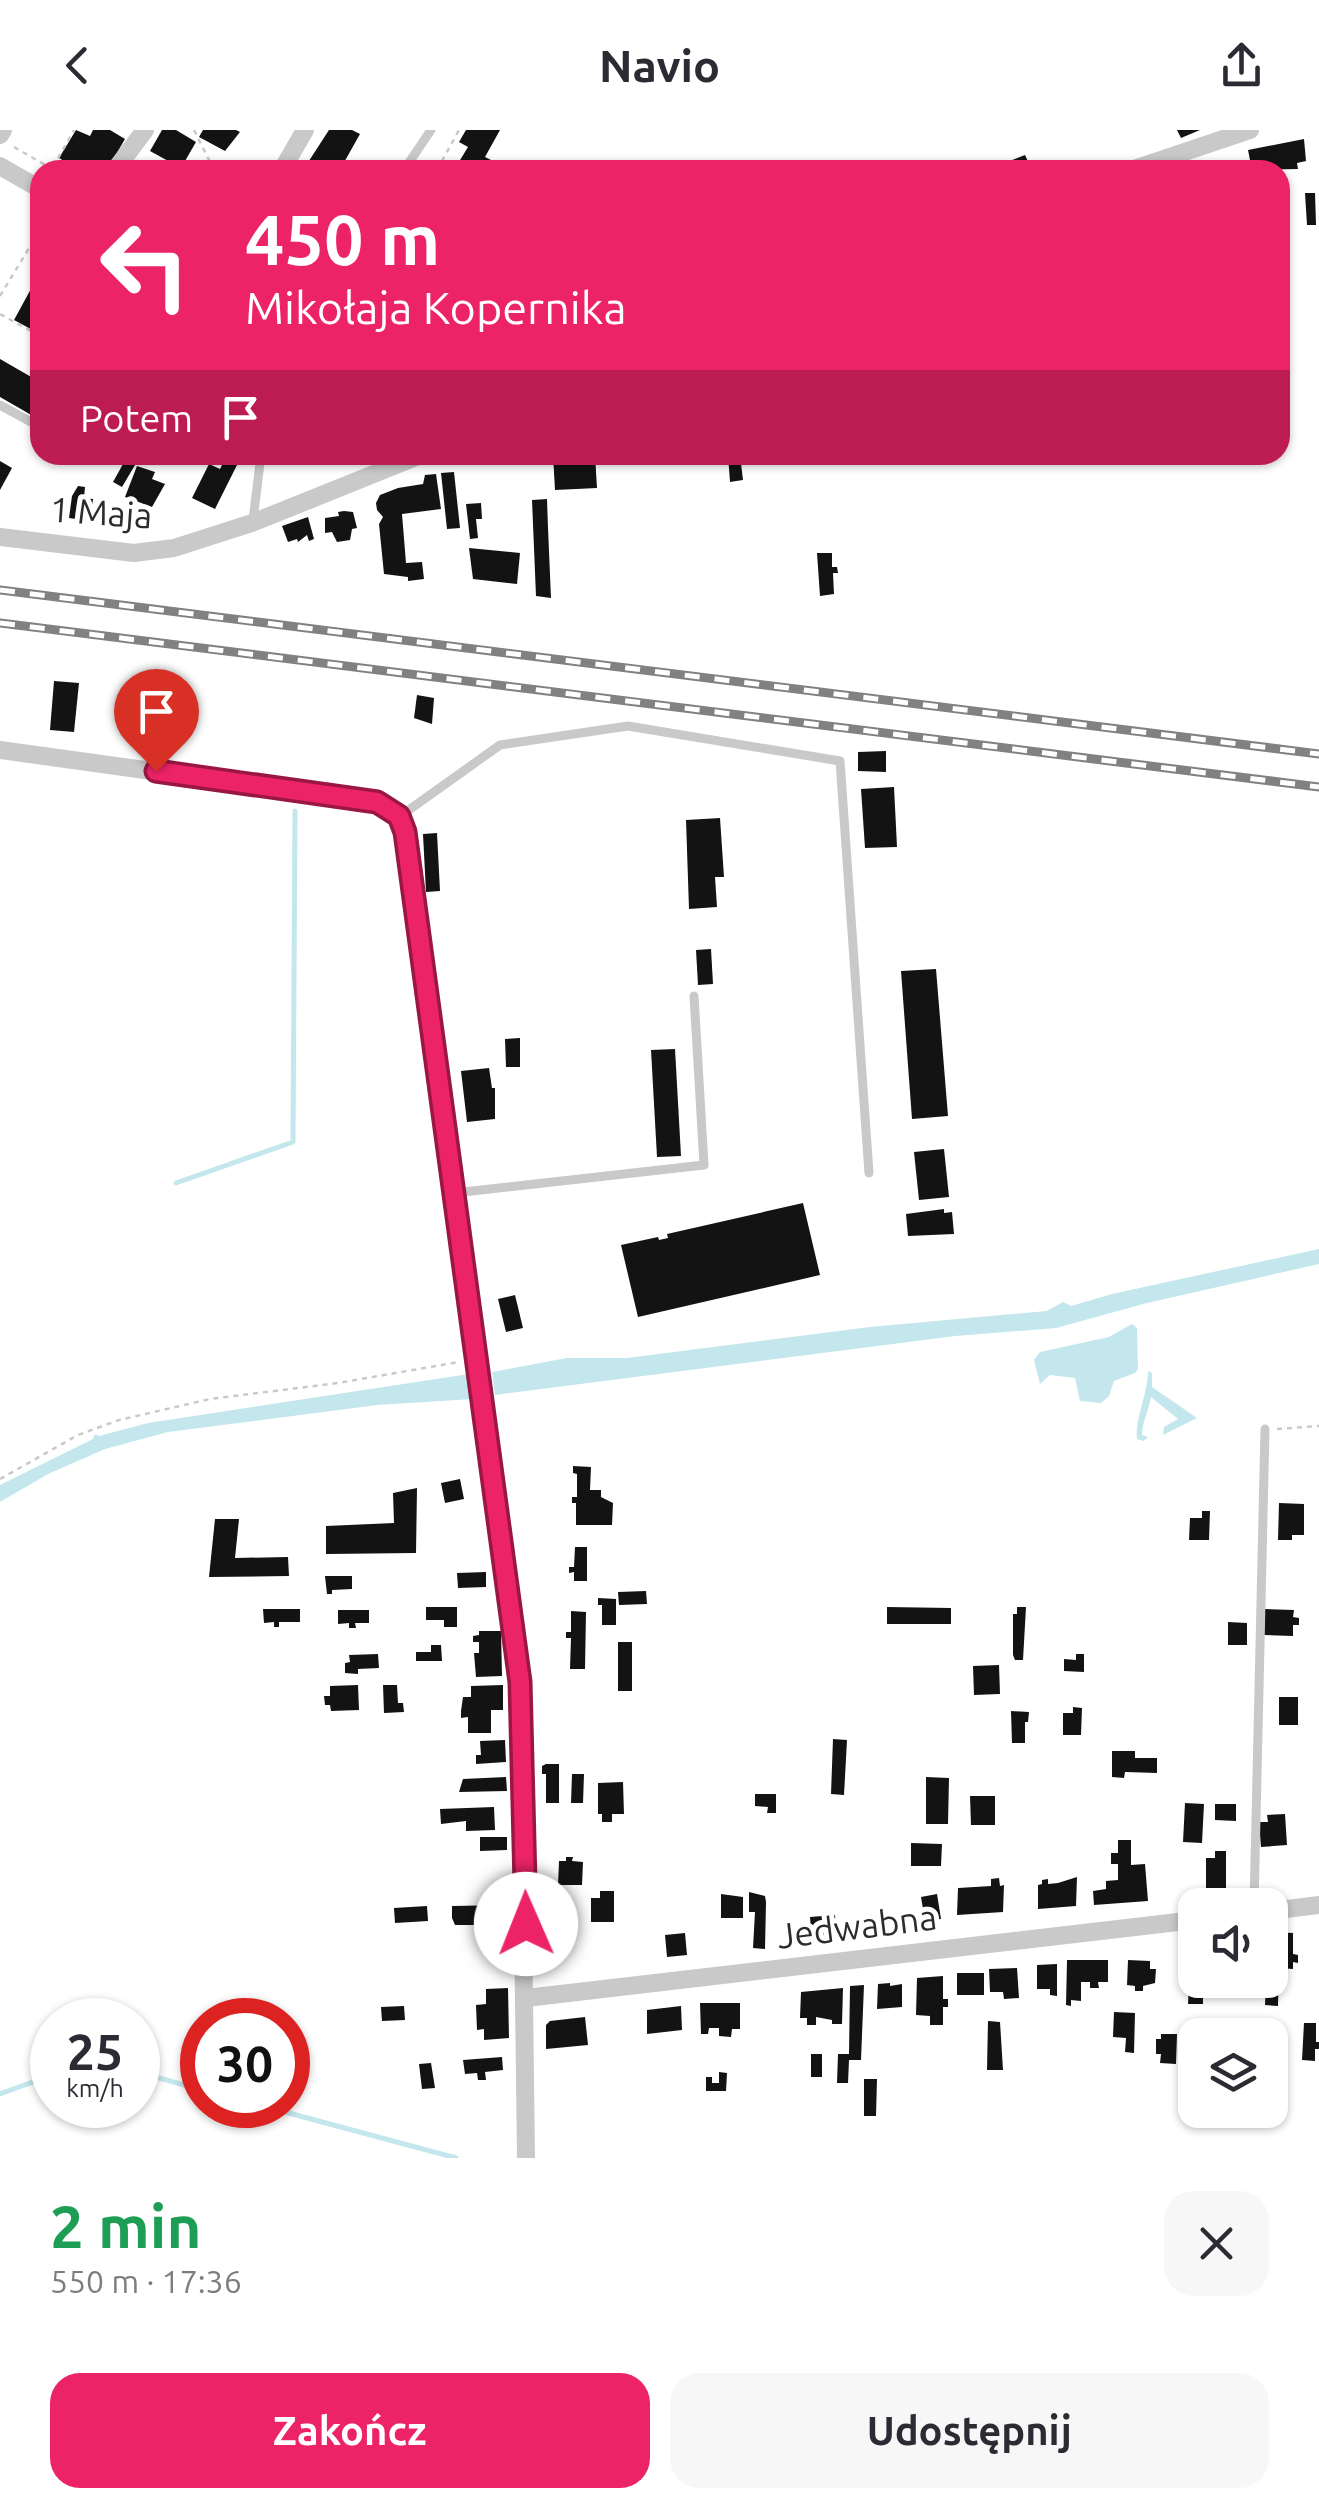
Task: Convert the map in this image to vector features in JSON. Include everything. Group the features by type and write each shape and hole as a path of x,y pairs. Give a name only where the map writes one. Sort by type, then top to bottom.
{"street":[{"path":"122,160 145,130"},
{"path":"288,160 305,130"},
{"path":"1161,160 1250,130"},
{"path":"0,166 30,183"},
{"name":"1 Maja","path":"0,537 98,550 154,552 192,544 252,523 395,465"},
{"path":"0,750 352,797 377,802 399,816 408,844 520,1682 526,2158"},
{"path":"1288,1909 1319,1905"},
{"name":"Jedwabna","path":"526,1998 1178,1922"}],"lane":[{"path":"411,160 431,130"},
{"path":"0,404 30,421"},
{"path":"252,523 260,465"},
{"path":"399,816 500,745 628,726 840,761 870,1172"},
{"path":"454,1193 704,1165 694,996"},
{"path":"1254,1888 1265,1430"}],"path":[{"path":"58,160 74,130"},
{"path":"442,160 459,130"},
{"path":"193,131 209,160"},
{"path":"4,137 39,160"},
{"path":"0,296 30,248"},
{"path":"0,314 30,330"},
{"path":"0,1479 78,1435 120,1420 210,1398 338,1383 476,1360"},
{"path":"1265,1430 1319,1426"}],"water":[{"path":"1319,1249 1319,1264 1056,1328 955,1336 495,1395 492,1372 567,1358 627,1358 870,1327 1047,1311 1063,1302 1071,1306"},
{"path":"1132,1324 1137,1328 1138,1369 1114,1381 1109,1396 1101,1403 1080,1401 1075,1378 1050,1375 1040,1384 1034,1360 1040,1352 1109,1337"},
{"path":"1148,1371 1152,1373 1152,1387 1197,1418 1163,1435 1164,1427 1178,1419 1151,1397 1142,1430 1142,1435 1148,1437 1144,1441 1137,1439 1137,1431"},
{"path":"469,1374 473,1399 377,1405 168,1432 105,1449 48,1474 0,1502 0,1485 93,1439 95,1434"}],"building":[{"path":"76,130 90,136 93,130 110,130 125,139 113,160 59,158"},
{"path":"162,130 176,130 196,142 186,160 166,160 150,151"},
{"path":"203,130 240,132 225,151 199,137"},
{"path":"329,130 360,134 345,160 310,160"},
{"path":"466,130 500,130 485,157 491,160 460,160 468,147 459,142"},
{"path":"1177,130 1200,130 1181,138"},
{"path":"1304,139 1306,161 1297,163 1298,169 1290,169 1290,160 1250,160 1248,150"},
{"path":"1305,193 1315,193 1316,225 1307,225"},
{"path":"30,291 30,329 14,320"},
{"path":"0,359 30,376 30,414 0,397"},
{"path":"0,461 12,468 0,490"},
{"path":"122,465 135,465 122,487 113,482"},
{"path":"208,465 220,469 222,465 237,465 215,509 192,498"},
{"path":"554,465 596,465 597,488 555,490"},
{"path":"729,465 741,465 743,480 730,482"},
{"path":"137,466 155,472 152,479 165,484 152,507 125,497"},
{"path":"454,472 460,528 447,529 441,473"},
{"path":"436,474 441,509 402,514 406,563 422,562 424,579 408,581 408,577 384,574 379,524 383,517 376,503 380,495 423,484 425,475"},
{"path":"78,486 85,487 84,498 93,499 90,521 69,518 72,496"},
{"path":"547,499 551,598 536,596 532,500"},
{"path":"481,503 482,519 476,519 478,538 470,539 466,504"},
{"path":"353,512 357,528 352,529 350,540 337,542 332,532 325,533 325,518"},
{"path":"308,517 314,539 309,541 307,535 298,542 288,542 282,526"},
{"path":"469,548 520,553 517,584 473,579"},
{"path":"817,553 832,553 832,567 837,567 838,573 833,573 834,594 820,596"},
{"path":"54,681 79,683 74,732 50,730"},
{"path":"417,695 434,698 432,724 414,718"},
{"path":"886,751 886,772 858,771 858,752"},
{"path":"894,787 897,847 865,848 861,789"},
{"path":"720,818 724,877 715,877 717,907 689,909 686,820"},
{"path":"437,833 440,891 426,892 423,834"},
{"path":"711,949 713,984 698,985 696,950"},
{"path":"936,969 948,1116 912,1119 901,971"},
{"path":"520,1038 520,1067 506,1067 505,1039"},
{"path":"675,1049 681,1156 657,1157 651,1050"},
{"path":"489,1068 495,1088 495,1119 467,1122 461,1071"},
{"path":"944,1149 949,1197 919,1200 914,1152"},
{"path":"803,1203 820,1275 638,1317 621,1245 668,1238 667,1234"},
{"path":"944,1209 944,1213 952,1212 954,1234 908,1236 906,1214"},
{"path":"515,1295 523,1328 506,1332 498,1299"},
{"path":"573,1466 591,1467 590,1490 601,1490 601,1497 613,1503 612,1525 576,1525 576,1503 572,1503 572,1497 577,1497 577,1474 573,1473"},
{"path":"460,1479 464,1499 445,1503 441,1483"},
{"path":"417,1488 416,1553 326,1554 326,1526 394,1523 393,1493"},
{"path":"1279,1503 1304,1504 1304,1535 1278,1540"},
{"path":"1202,1511 1210,1511 1209,1540 1189,1540 1190,1518 1202,1518"},
{"path":"215,1519 239,1519 235,1558 288,1557 289,1576 209,1577"},
{"path":"575,1547 587,1547 587,1581 574,1581 574,1572 569,1573 569,1567 574,1567"},
{"path":"486,1572 486,1587 458,1588 457,1573"},
{"path":"325,1576 352,1576 352,1589 327,1594"},
{"path":"646,1591 647,1604 619,1605 618,1592"},
{"path":"598,1598 616,1599 616,1625 602,1625"},
{"path":"426,1607 457,1607 457,1627 444,1627 444,1620 426,1620"},
{"path":"887,1607 951,1608 951,1624 887,1624"},
{"path":"1017,1607 1026,1607 1023,1660 1015,1660 1013,1655 1013,1614 1017,1614"},
{"path":"263,1609 300,1609 300,1622 279,1622 279,1627 274,1627 274,1622 264,1623"},
{"path":"1265,1609 1294,1610 1293,1617 1299,1618 1299,1625 1293,1625 1293,1636 1264,1635"},
{"path":"338,1610 369,1610 369,1623 355,1623 356,1628 349,1628 349,1623 338,1624"},
{"path":"571,1611 586,1612 585,1669 570,1669 571,1638 566,1638 566,1632 571,1632"},
{"path":"1228,1622 1247,1623 1247,1645 1228,1645"},
{"path":"479,1631 501,1631 502,1676 476,1677 474,1653 479,1653 479,1642 473,1642 473,1636 479,1635"},
{"path":"618,1642 632,1642 632,1691 618,1691"},
{"path":"431,1645 441,1645 442,1661 416,1661 416,1652 431,1652"},
{"path":"378,1654 379,1668 345,1673 349,1655"},
{"path":"1076,1654 1084,1654 1084,1672 1064,1671 1064,1659 1076,1660"},
{"path":"999,1665 1000,1694 974,1695 973,1666"},
{"path":"358,1685 359,1710 331,1711 330,1705 325,1705 324,1696 330,1696 330,1686"},
{"path":"383,1685 397,1685 398,1703 403,1703 404,1712 384,1713"},
{"path":"503,1685 503,1710 491,1710 491,1733 468,1733 468,1717 461,1718 461,1711 463,1697 471,1697 471,1686"},
{"path":"1279,1697 1298,1697 1298,1725 1279,1725"},
{"path":"1073,1707 1082,1708 1081,1735 1063,1735 1063,1713 1073,1713"},
{"path":"1011,1711 1029,1712 1025,1743 1012,1743"},
{"path":"833,1739 847,1740 844,1795 831,1794"},
{"path":"505,1740 506,1762 476,1764 476,1755 481,1755 480,1741"},
{"path":"1112,1751 1135,1751 1135,1758 1157,1758 1157,1773 1125,1772 1124,1778 1112,1777"},
{"path":"559,1764 559,1803 546,1803 546,1774 542,1774 542,1766"},
{"path":"572,1774 584,1774 583,1803 571,1803"},
{"path":"506,1777 507,1791 459,1792 463,1779"},
{"path":"926,1777 949,1778 948,1824 926,1824"},
{"path":"623,1782 624,1814 612,1814 612,1822 602,1822 602,1814 598,1814 598,1783"},
{"path":"755,1794 776,1794 776,1813 767,1813 768,1807 755,1806"},
{"path":"970,1796 995,1796 995,1825 971,1825"},
{"path":"1185,1803 1204,1804 1202,1843 1183,1842"},
{"path":"1215,1804 1236,1804 1236,1821 1215,1820"},
{"path":"494,1807 495,1830 466,1831 466,1821 441,1824 440,1809"},
{"path":"1285,1814 1287,1845 1261,1847 1259,1822 1268,1822 1267,1815"},
{"path":"480,1837 507,1837 507,1850 480,1851"},
{"path":"1118,1840 1131,1840 1131,1865 1145,1864 1148,1901 1094,1905 1093,1891 1106,1889 1106,1881 1118,1880 1118,1864 1111,1864 1111,1853 1118,1853"},
{"path":"911,1843 942,1844 941,1866 911,1866"},
{"path":"1215,1851 1226,1851 1226,1888 1206,1888 1206,1858 1215,1858"},
{"path":"566,1857 583,1862 582,1885 558,1885 559,1861 566,1861"},
{"path":"1077,1877 1076,1906 1038,1909 1038,1885 1042,1880 1048,1879 1048,1884"},
{"path":"999,1878 1000,1886 1004,1885 1003,1912 957,1915 958,1888 991,1886 991,1879"},
{"path":"600,1891 614,1891 614,1922 591,1922 591,1898 600,1898"},
{"path":"749,1892 765,1896 765,1949 753,1948 755,1912 749,1912"},
{"path":"721,1894 743,1897 743,1918 721,1918"},
{"path":"937,1894 941,1919 925,1921 921,1897"},
{"path":"507,1905 508,1930 487,1931 487,1925 455,1925 452,1918 452,1906"},
{"path":"427,1906 428,1921 395,1923 394,1908"},
{"path":"835,1915 837,1941 812,1943 810,1917"},
{"path":"685,1933 687,1955 667,1957 665,1935"},
{"path":"1288,1933 1293,1933 1293,1954 1298,1955 1293,1969 1288,1969"},
{"path":"1067,1960 1108,1960 1108,1982 1098,1982 1099,1988 1090,1988 1090,1982 1081,1982 1081,2001 1071,2000 1071,2006 1066,2005"},
{"path":"1128,1960 1150,1961 1150,1969 1156,1969 1155,1983 1143,1986 1143,1991 1127,1985"},
{"path":"1057,1964 1057,1996 1050,1995 1050,1989 1037,1989 1037,1965"},
{"path":"1017,1968 1019,1998 1004,1999 1003,1992 990,1992 989,1969"},
{"path":"957,1973 984,1973 984,1995 957,1995"},
{"path":"943,1976 943,1999 948,1999 948,2007 943,2007 943,2025 930,2025 930,2016 916,2015 917,1978"},
{"path":"878,1984 902,1984 902,2007 877,2009"},
{"path":"864,1985 861,2060 849,2060 848,2083 837,2083 838,2054 849,2054 850,1986"},
{"path":"508,1988 509,2038 484,2040 484,2029 477,2030 476,2005 486,2004 486,1989"},
{"path":"843,1988 842,2024 816,2017 816,2025 807,2025 807,2018 800,2018 801,1992"},
{"path":"1188,1998 1203,1998 1203,2004 1188,2004"},
{"path":"1265,1998 1278,1998 1278,2006 1265,2005"},
{"path":"700,2003 740,2003 740,2029 732,2029 731,2037 719,2036 719,2028 709,2028 708,2034 701,2034"},
{"path":"404,2006 405,2020 382,2021 381,2007"},
{"path":"681,2006 682,2030 647,2034 647,2010"},
{"path":"1114,2012 1135,2013 1134,2053 1125,2052 1126,2038 1113,2037"},
{"path":"585,2017 588,2045 546,2049 546,2025 550,2021"},
{"path":"988,2021 1000,2022 1003,2070 987,2070"},
{"path":"1304,2023 1316,2023 1319,2049 1315,2049 1315,2061 1302,2060"},
{"path":"1161,2034 1177,2034 1176,2064 1160,2063 1156,2039 1161,2039"},
{"path":"811,2054 822,2054 822,2077 811,2077"},
{"path":"502,2057 503,2070 485,2072 486,2080 478,2080 477,2073 465,2074 463,2060"},
{"path":"431,2063 435,2088 422,2089 419,2064"},
{"path":"719,2072 727,2073 726,2091 706,2091 706,2077 719,2083"},
{"path":"864,2079 877,2079 876,2116 864,2116"}],"waterway":[{"path":"176,1183 293,1142 295,811"},
{"path":"160,2078 180,2084"},
{"path":"0,2094 30,2083"},
{"path":"310,2119 456,2158"}],"railway":[{"path":"0,590 1319,754"},
{"path":"0,623 1319,787"}],"route":[{"path":"156,771 377,802 399,816 405,832 520,1682 526,1924"}]}
